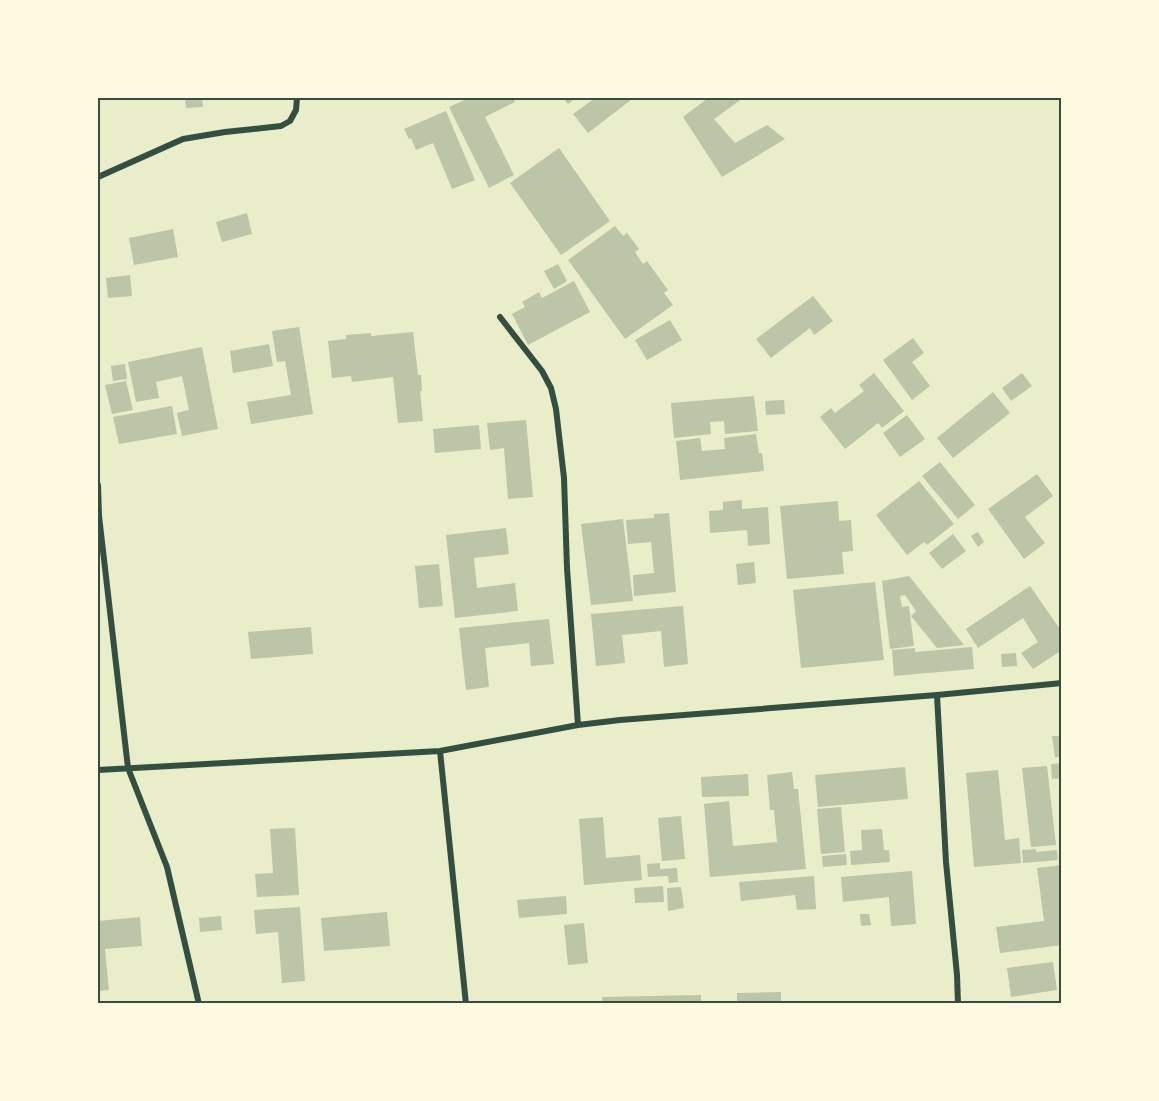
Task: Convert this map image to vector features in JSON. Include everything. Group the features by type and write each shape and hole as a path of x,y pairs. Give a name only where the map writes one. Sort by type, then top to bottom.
{"street":[{"path":"98,177 183,139 281,126 290,121 293,116 297,98"},
{"path":"500,317 542,371 551,388 556,409 564,478 567,568 578,725"},
{"path":"98,485 98,516 128,768 167,867 199,1004"},
{"path":"98,770 440,751 578,725 937,696 1062,683"},
{"path":"937,696 946,862 958,1004"},
{"path":"440,751 466,1004"}],"building":[{"path":"185,98 202,98 203,107 186,108"},
{"path":"469,98 513,98 515,102 485,117 514,175 489,188 449,107"},
{"path":"563,98 576,98 568,104"},
{"path":"595,98 628,98 631,100 588,133 573,114"},
{"path":"708,98 743,98 714,119 735,143 767,125 785,139 722,177 683,117"},
{"path":"446,111 475,180 452,189 433,143 416,150 404,129"},
{"path":"559,148 610,221 561,255 510,183"},
{"path":"247,213 252,234 222,242 216,222"},
{"path":"615,226 623,236 627,233 639,249 635,252 643,264 647,261 668,290 664,293 673,305 625,339 568,260"},
{"path":"173,229 178,257 134,265 129,238"},
{"path":"558,264 567,281 554,289 544,271"},
{"path":"130,275 132,296 108,298 106,278"},
{"path":"574,281 590,312 528,345 512,314 525,307 522,302 539,292 542,298"},
{"path":"813,296 833,321 814,335 810,328 771,358 756,339"},
{"path":"670,320 682,340 647,360 635,340"},
{"path":"299,327 313,414 251,424 247,402 291,395 285,361 277,362 272,331"},
{"path":"413,332 418,375 421,375 423,421 398,423 393,377 352,382 351,376 332,378 328,341 346,339 346,335 371,333 371,336"},
{"path":"913,338 924,353 912,362 930,386 912,400 883,360"},
{"path":"269,344 273,366 233,373 230,351"},
{"path":"202,347 218,429 182,436 177,413 189,410 182,376 156,382 159,398 136,402 128,362"},
{"path":"125,364 127,379 113,381 111,366"},
{"path":"874,373 904,411 882,428 878,423 845,449 820,417 831,408 835,413 864,391 859,385"},
{"path":"1022,373 1032,386 1011,401 1002,388"},
{"path":"126,381 133,410 112,414 105,385"},
{"path":"993,392 1010,413 953,458 937,438"},
{"path":"754,396 758,431 725,434 724,421 710,422 711,434 674,438 671,403"},
{"path":"784,400 785,414 766,415 765,401"},
{"path":"172,406 177,434 119,444 113,417"},
{"path":"907,415 925,439 900,457 883,433"},
{"path":"526,420 533,497 508,499 504,448 490,450 487,423"},
{"path":"479,425 481,449 435,453 433,429"},
{"path":"756,434 759,453 762,453 764,471 680,480 676,441 700,438 702,451 725,449 724,438"},
{"path":"940,462 975,505 958,519 922,476"},
{"path":"1037,474 1053,496 1025,517 1045,543 1024,559 988,509"},
{"path":"919,481 954,524 927,545 924,542 907,555 876,515"},
{"path":"742,500 742,509 768,507 770,544 748,546 747,530 710,533 709,511 723,510 723,502"},
{"path":"838,501 839,521 851,520 853,551 842,552 844,574 787,579 780,506"},
{"path":"669,513 676,592 634,596 633,575 654,573 651,542 628,544 626,520 654,518 654,514"},
{"path":"623,519 633,601 591,605 581,524"},
{"path":"506,528 509,554 474,558 477,588 515,583 518,611 455,618 446,535"},
{"path":"978,532 984,542 978,547 971,536"},
{"path":"953,534 966,551 942,569 929,553"},
{"path":"754,562 756,583 738,585 736,564"},
{"path":"439,564 443,606 419,608 415,566"},
{"path":"909,576 964,645 937,648 911,616 916,611 905,595 900,596 902,607 909,606 914,646 890,649 882,581"},
{"path":"875,582 884,660 801,668 793,590"},
{"path":"1030,586 1062,632 1062,650 1033,669 1021,653 1038,642 1023,618 978,648 966,629"},
{"path":"683,606 688,664 664,667 661,631 622,635 625,663 596,666 591,614"},
{"path":"549,619 554,664 531,666 529,643 485,648 489,687 466,690 459,628"},
{"path":"311,627 313,654 251,659 248,632"},
{"path":"972,647 974,669 894,676 892,650 915,648 915,652"},
{"path":"1016,653 1017,666 1002,667 1001,654"},
{"path":"1052,736 1062,736 1062,757 1055,757"},
{"path":"1062,763 1062,778 1052,779 1051,764"},
{"path":"1047,766 1056,845 1031,847 1022,768"},
{"path":"905,767 908,799 818,807 815,775"},
{"path":"998,770 1005,840 1019,838 1021,863 974,867 966,773"},
{"path":"792,772 794,789 798,789 806,869 710,877 704,804 729,801 733,846 777,842 774,810 770,810 767,775"},
{"path":"748,774 749,796 702,797 701,777"},
{"path":"841,807 845,852 821,854 817,809"},
{"path":"681,816 685,859 662,861 658,818"},
{"path":"603,817 606,858 640,855 642,880 584,885 579,819"},
{"path":"295,828 299,895 257,897 255,874 273,873 270,829"},
{"path":"882,829 884,850 889,850 890,862 851,865 850,851 862,850 861,830"},
{"path":"1036,849 1036,852 1057,850 1058,860 1023,863 1022,850"},
{"path":"846,854 847,865 823,867 822,856"},
{"path":"660,863 660,869 677,868 678,882 669,883 668,876 648,877 647,864"},
{"path":"1062,865 1062,945 1000,953 996,927 1044,921 1037,868"},
{"path":"912,871 916,924 891,926 889,897 843,902 841,877"},
{"path":"814,876 816,909 797,910 795,895 741,901 739,882"},
{"path":"663,886 664,902 635,903 634,888"},
{"path":"681,887 684,908 668,911 667,888"},
{"path":"566,896 567,914 519,918 517,900"},
{"path":"300,907 305,981 282,983 278,932 256,934 254,910"},
{"path":"387,912 390,946 324,951 321,918"},
{"path":"860,914 869,914 871,925 861,926"},
{"path":"221,916 222,930 200,932 199,918"},
{"path":"140,917 142,946 105,949 109,990 98,991 98,921"},
{"path":"584,923 588,963 568,965 564,925"},
{"path":"1053,962 1057,990 1011,997 1007,968"},
{"path":"781,992 781,1004 737,1004 737,993"},
{"path":"701,995 701,1004 602,1004 602,997"}]}
